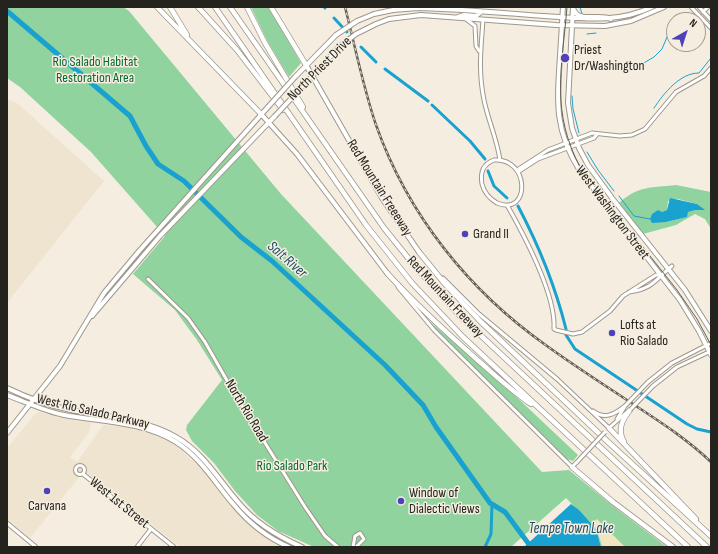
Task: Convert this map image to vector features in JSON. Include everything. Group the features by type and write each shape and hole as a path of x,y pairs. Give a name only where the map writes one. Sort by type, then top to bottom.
{"highway":[{"path":"157,7 261,114"},
{"path":"170,7 182,28 208,59"},
{"path":"198,7 233,45 271,96 293,121"},
{"name":"Red Mountain Freeway","path":"215,7 375,238 412,283 455,330 688,547"},
{"name":"Red Mountain Freeway","path":"230,7 384,228 438,293 707,547"},
{"path":"247,7 265,43 315,128"},
{"path":"271,7 306,65"},
{"path":"419,252 445,284 477,317 612,446 711,536"},
{"path":"387,273 455,342 518,395 544,413"},
{"path":"627,408 620,431 622,439 711,536"},
{"path":"607,430 630,449"},
{"path":"572,467 613,502 673,547"}],"main road":[{"name":"West Washington Street","path":"563,7 557,102 560,125 568,148 580,171 661,275 688,313 710,352"},
{"name":"North Priest Drive","path":"7,433 60,366 88,321 99,300 157,231 268,106 336,35 353,24 374,14 413,8 573,19 611,19 628,16 652,7"},
{"name":"North Priest Drive","path":"88,321 160,236 252,141 340,46 356,34 389,19 410,16 456,17 572,26 617,25 646,16 664,7"},
{"name":"West Washington Street","path":"573,8 568,103 577,144 592,171 671,268 698,307 711,331"},
{"path":"573,8 575,13 580,16 606,16 611,19"},
{"path":"456,17 464,15 476,16 481,12"},
{"name":"Red Mountain Freeeway","path":"306,65 376,189 419,252"},
{"path":"261,114 300,159 387,273"},
{"name":"West Rio Salado Parkway","path":"7,388 34,399 66,409 141,422 168,433 189,445 202,457 236,503 266,528 302,547"},
{"name":"West Rio Salado Parkway","path":"7,394 30,404 65,415 143,428 168,438 185,448 198,460 258,528 289,547"}],"street":[{"path":"691,7 711,28"},
{"path":"699,7 703,12 708,7"},
{"path":"464,18 475,26 476,46 479,51"},
{"path":"483,20 479,51 480,77 484,101 500,160"},
{"path":"517,171 543,153 592,133 620,136 632,135 645,129 676,92 704,76 711,68"},
{"path":"475,78 480,77"},
{"path":"517,171 538,159 568,148 597,134"},
{"path":"494,160 500,160 509,163 517,171 522,182 520,198 507,205 496,202 485,191 481,176 486,164 494,160"},
{"path":"507,205 530,248 541,276 552,311 554,329 571,334 579,333 585,330 613,308 628,292 656,275 661,275"},
{"name":"Red Mountain Freeeway","path":"419,252 473,308 576,397 607,430"},
{"path":"628,292 650,285 659,280 661,275 671,268"},
{"path":"387,273 431,326 572,467 615,422 648,382 672,363 711,343"},
{"name":"North Rio Road","path":"148,279 188,318 205,342 237,398 305,507 325,536 338,547"},
{"path":"576,397 595,413 602,415 614,414 627,408 671,371 710,352"},
{"name":"West 1st Street","path":"83,474 174,547"},
{"path":"7,523 36,547"},
{"path":"137,547 151,529"},
{"path":"353,547 356,534 362,534 364,539 356,547"},
{"path":"355,540 360,543"}],"shaded area":[{"path":"7,99 17,103 104,181 7,303"},
{"path":"40,412 57,417 91,423 89,433 70,457 77,462 103,425 122,426 142,430 175,444 210,477 247,523 284,547 180,547 84,471 30,538 7,518 7,448 36,413"}],"green space":[{"name":"Rio Salado Habitat Restoration Area","path":"7,7 123,7 129,11 281,194 542,472 569,470 667,547 601,547 596,529 566,498 511,547 314,547 278,531 257,515 235,491 214,463 192,441 186,430 187,425 222,380 197,340 175,310 133,274 165,236 91,152 20,87 7,78"},
{"path":"251,7 269,7 301,63 289,77 268,42"},
{"path":"676,185 711,192 711,229 705,219 695,214 676,225 643,234 619,203 626,197 639,190 652,187","holes":["678,199 697,204 700,207 688,212 686,217 666,222 656,222 656,211 662,212 667,210 668,201"]},
{"path":"423,316 491,373 578,455 573,461 566,459"}],"sand":[{"path":"597,519 625,547 602,546 597,530 592,523"}],"water":[{"path":"670,198 697,204 705,210 688,212 687,217 666,222 652,223 650,219 652,214 658,210 662,212 667,210"},
{"name":"Tempe Town Lake","path":"571,504 579,510 596,529 601,547 524,547"}],"waterway":[{"path":"580,7 582,14"},
{"name":"Salt River","path":"7,11 130,116 146,146 158,164 184,181 241,237 272,261 385,365 423,405 436,427 490,503 505,512 531,547"},
{"path":"334,18 347,32"},
{"path":"587,34 596,33"},
{"path":"635,68 654,57 662,49 666,39"},
{"path":"361,47 376,62"},
{"path":"654,108 673,85 685,76 699,73 711,58"},
{"path":"385,69 428,101"},
{"path":"572,96 573,109 579,133"},
{"path":"432,105 470,141 485,159"},
{"path":"587,152 598,170 614,191"},
{"path":"488,171 494,186 507,198"},
{"path":"619,196 634,216 650,219"},
{"path":"518,206 546,266 566,329"},
{"path":"566,335 575,349 687,424 697,429 711,432"},
{"path":"485,547 491,534 492,505"}],"tram line":[{"path":"567,7 560,90 565,128 571,148 581,169 677,290 697,319 711,345"}],"railway":[{"path":"345,7 371,111 389,158 405,190 444,249 467,276 492,301 519,324 547,346 675,432 711,462"}],"place":[{"name":"Priest Dr/Washington","path":"565,58"},
{"name":"Grand II","path":"465,234"},
{"name":"Lofts at Rio Salado","path":"612,333"},
{"name":"Carvana","path":"47,491"},
{"name":"Window of Dialectic Views","path":"401,501"}],"park label":[{"name":"Rio Salado Park","path":"292,466"}]}
